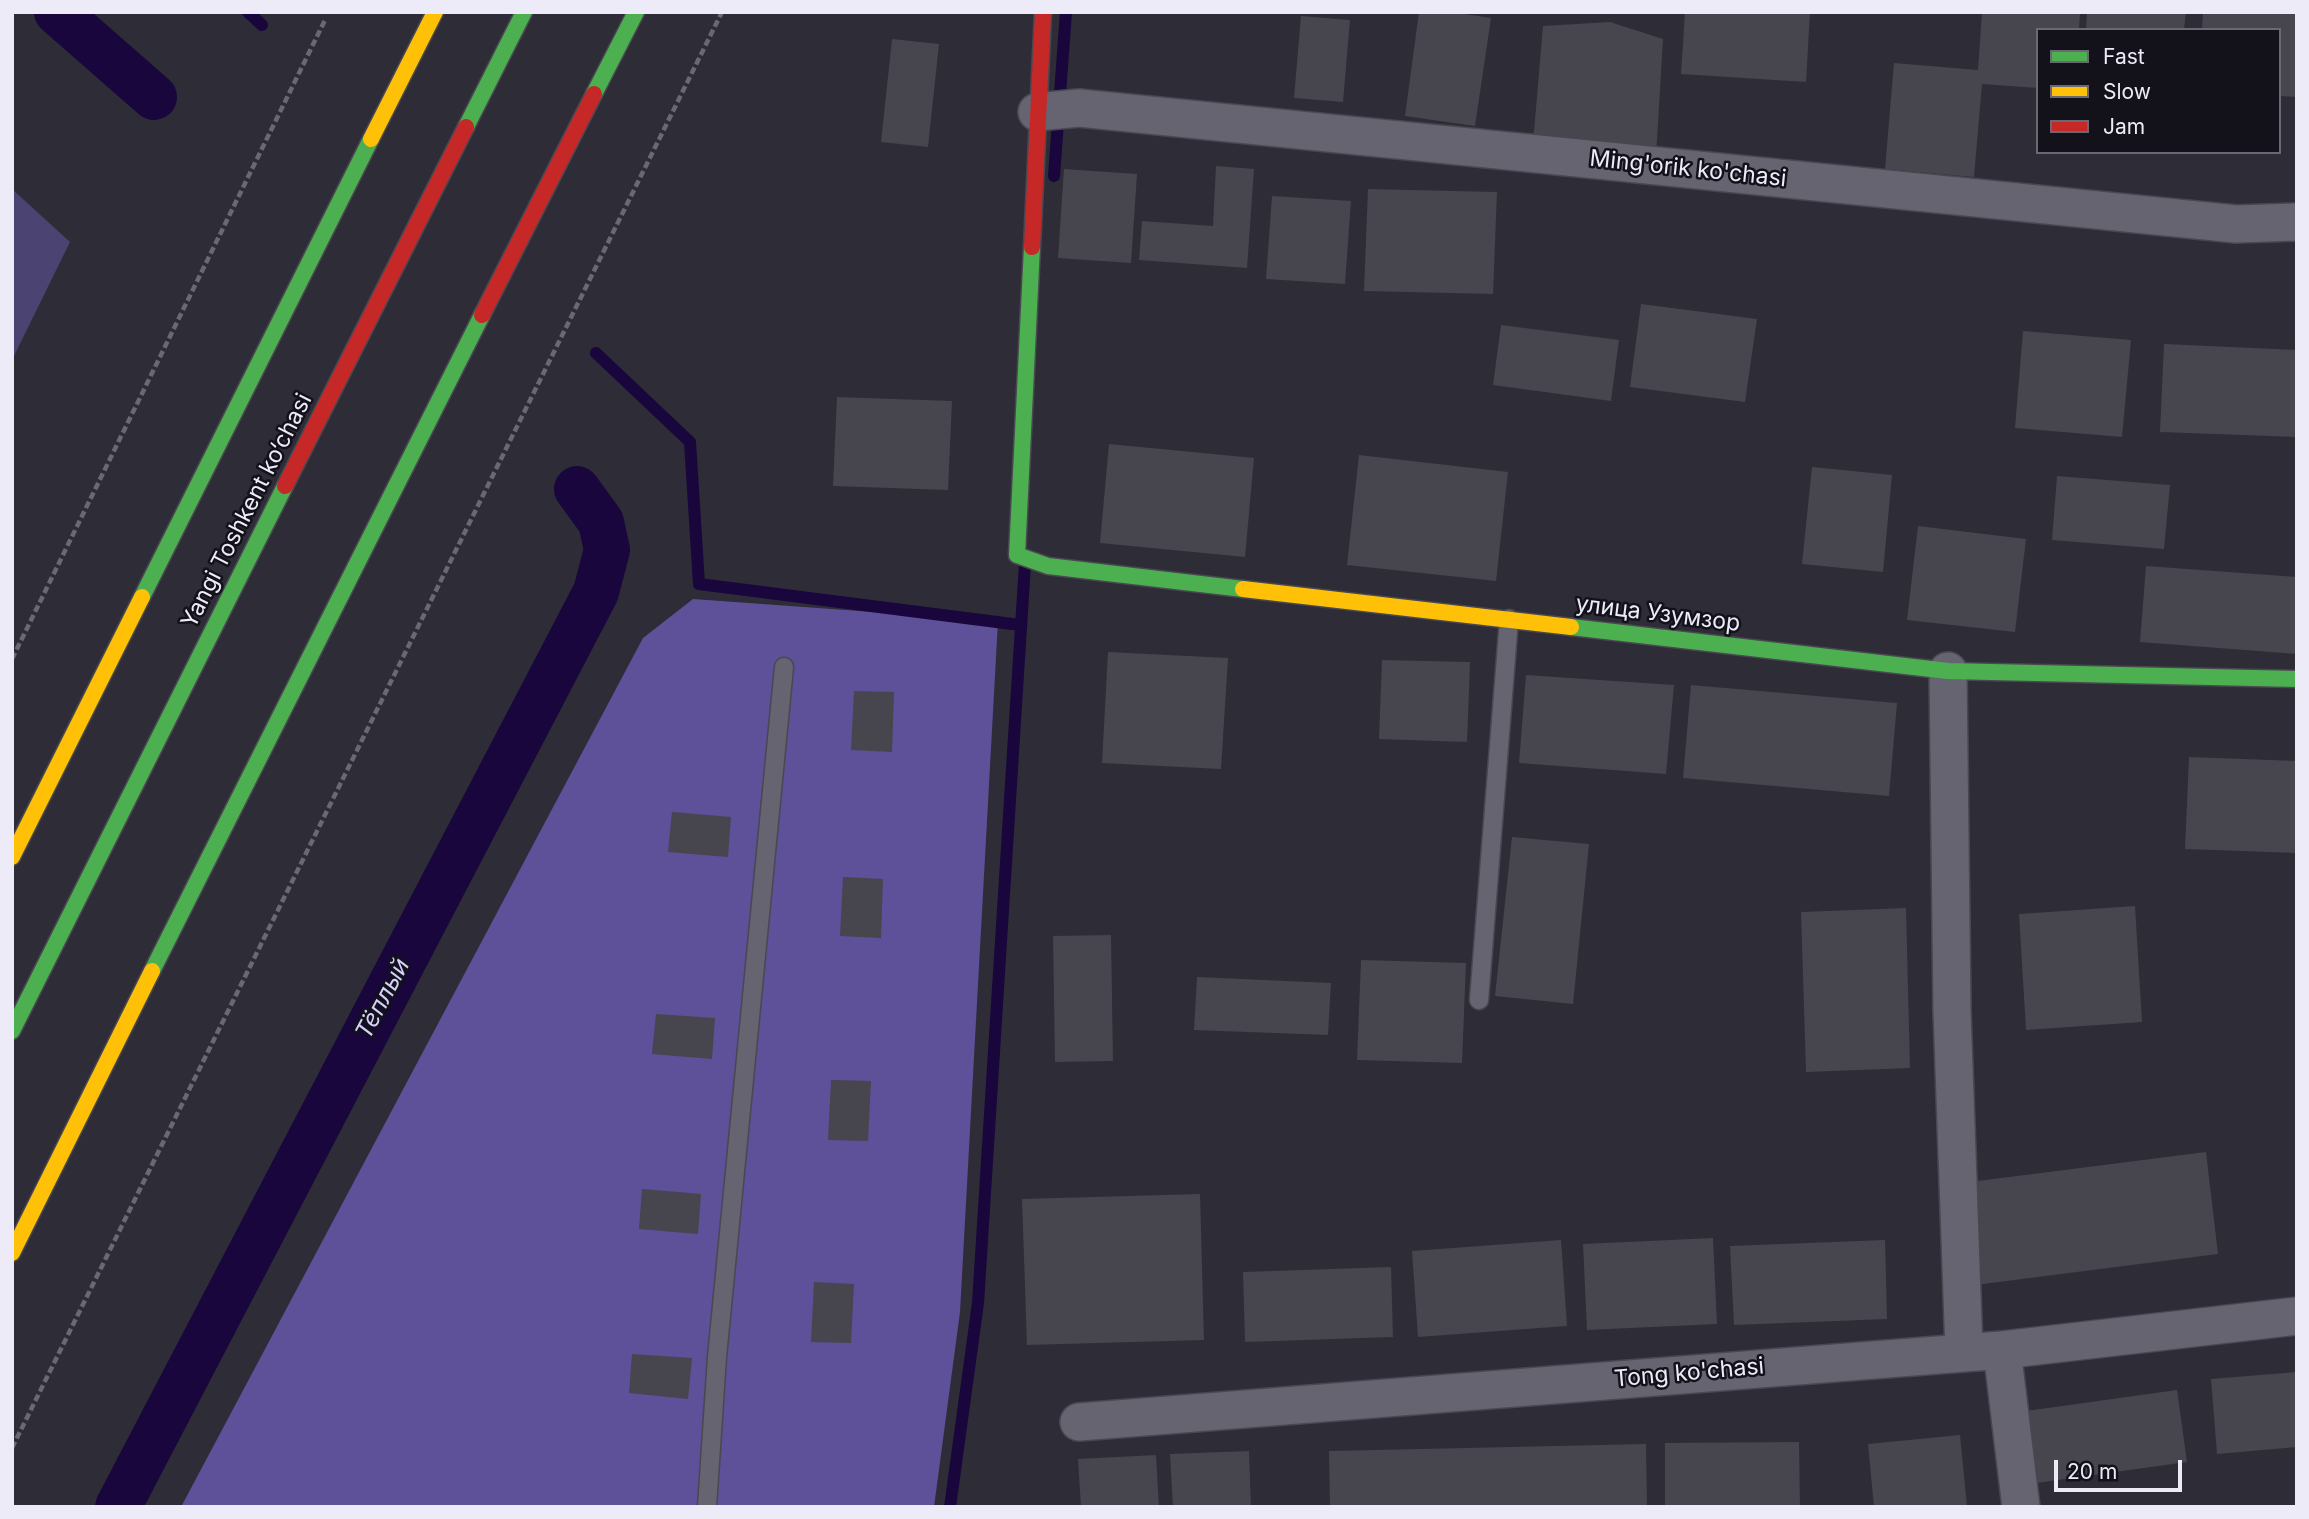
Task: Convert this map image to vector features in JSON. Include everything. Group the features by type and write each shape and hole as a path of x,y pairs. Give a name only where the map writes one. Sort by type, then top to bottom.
{"main road":[{"path":"12,857 435,12"},
{"name":"Yangi Toshkent ko‘chasi","path":"12,1031 524,12"},
{"path":"12,1253 323,628 636,12"},
{"path":"1037,111 1042,12"},
{"name":"улица Узумзор","path":"1037,111 1017,555 1048,566 1948,671 2297,679"}],"street":[{"name":"Ming'orik ko'chasi","path":"1037,111 1079,108 2236,224 2297,222"},
{"path":"1948,671 1952,1011 1964,1351"},
{"name":"Tong ko'chasi","path":"1079,1422 2002,1350 2297,1315"},
{"path":"2002,1350 2021,1507"}],"lane":[{"path":"1479,1000 1509,620"},
{"path":"707,1507 719,1343 784,667"}],"path":[{"path":"12,1448 722,12"},
{"path":"12,659 326,18"}],"shaded area":[{"path":"12,189 70,242 12,360"},
{"path":"693,599 998,621 960,1312 934,1507 181,1507 643,638"}],"building":[{"path":"1419,12 1451,12 1491,18 1475,126 1405,116"},
{"path":"1685,12 1810,12 1806,82 1681,74"},
{"path":"1982,12 2080,12 2079,28 2036,28 2036,88 1982,84 1974,177 1885,169 1894,63 1978,70"},
{"path":"2087,12 2186,12 2184,28 2086,28"},
{"path":"2203,12 2297,12 2297,97 2281,96 2281,28 2202,28"},
{"path":"1301,16 1350,20 1343,102 1294,98"},
{"path":"1610,22 1663,39 1656,156 1533,143 1543,26"},
{"path":"892,39 939,44 928,147 881,142"},
{"path":"1216,166 1254,169 1247,268 1139,260 1142,221 1213,226"},
{"path":"1064,169 1137,174 1131,263 1058,258"},
{"path":"1368,189 1497,192 1493,294 1364,291"},
{"path":"1272,196 1351,201 1345,284 1266,279"},
{"path":"1641,304 1757,319 1745,402 1630,387"},
{"path":"1501,325 1619,340 1611,401 1493,385"},
{"path":"2023,331 2131,340 2122,437 2015,428"},
{"path":"2164,344 2297,350 2297,437 2160,432"},
{"path":"837,397 952,401 948,490 833,486"},
{"path":"1109,444 1254,458 1245,557 1100,543"},
{"path":"1359,455 1508,472 1496,581 1347,565"},
{"path":"1812,467 1892,475 1883,572 1802,564"},
{"path":"2057,476 2170,485 2164,549 2052,540"},
{"path":"1918,526 2026,539 2015,632 1907,620"},
{"path":"2146,566 2297,577 2297,654 2140,642"},
{"path":"1108,652 1228,658 1221,769 1102,763"},
{"path":"1382,660 1470,662 1467,742 1379,739"},
{"path":"1526,675 1674,685 1666,774 1519,763"},
{"path":"1691,685 1897,703 1889,796 1683,778"},
{"path":"854,691 894,692 892,752 851,750"},
{"path":"2189,757 2297,761 2297,853 2185,849"},
{"path":"672,812 731,817 728,857 668,852"},
{"path":"1512,837 1589,844 1573,1004 1495,996"},
{"path":"843,877 883,879 881,938 840,936"},
{"path":"2135,906 2142,1022 2026,1030 2019,914"},
{"path":"1906,908 1910,1068 1806,1072 1801,912"},
{"path":"1111,935 1113,1061 1055,1062 1053,936"},
{"path":"1361,960 1466,963 1462,1063 1357,1060"},
{"path":"1197,977 1331,983 1328,1035 1194,1030"},
{"path":"656,1014 715,1018 712,1059 652,1054"},
{"path":"831,1080 871,1081 868,1141 828,1140"},
{"path":"2206,1152 2218,1254 1975,1285 1962,1183"},
{"path":"642,1189 701,1194 698,1234 639,1229"},
{"path":"1200,1194 1204,1340 1027,1345 1022,1199"},
{"path":"1713,1238 1717,1324 1587,1330 1583,1244"},
{"path":"1561,1240 1567,1326 1418,1337 1412,1251"},
{"path":"1885,1240 1887,1319 1734,1325 1730,1246"},
{"path":"1391,1267 1393,1337 1245,1342 1243,1272"},
{"path":"814,1282 854,1284 851,1343 811,1342"},
{"path":"632,1354 692,1358 688,1399 629,1393"},
{"path":"2297,1372 2297,1447 2217,1454 2211,1379"},
{"path":"2177,1390 2187,1462 2036,1483 2026,1411"},
{"path":"1960,1435 1967,1507 1874,1507 1868,1444"},
{"path":"1799,1442 1800,1507 1665,1507 1665,1443"},
{"path":"1646,1444 1647,1507 1330,1507 1329,1451"},
{"path":"1249,1451 1251,1507 1173,1507 1170,1454"},
{"path":"1156,1455 1159,1507 1081,1507 1078,1459"}],"waterway":[{"name":"Тёплый","path":"57,12 154,97"},
{"path":"248,12 262,25"},
{"path":"1054,176 1066,12"},
{"path":"596,353 690,442 699,584 1020,625"},
{"name":"Тёплый","path":"118,1507 596,592 607,550 601,522 577,489"},
{"path":"950,1507 978,1303 1025,564"}],"traffic: fast":[{"path":"466,127 524,12"},
{"path":"594,94 636,12"},
{"path":"142,597 371,139"},
{"path":"1032,247 1017,555 1048,566 1243,589"},
{"path":"152,971 482,315"},
{"path":"12,1031 285,486"},
{"path":"1571,627 1948,671 2297,679"}],"traffic: slow":[{"path":"371,139 435,12"},
{"path":"1243,589 1571,627"},
{"path":"12,857 142,597"},
{"path":"12,1253 152,971"}],"traffic: jam":[{"path":"1032,247 1043,12"},
{"path":"482,315 594,94"},
{"path":"285,486 466,127"}]}
